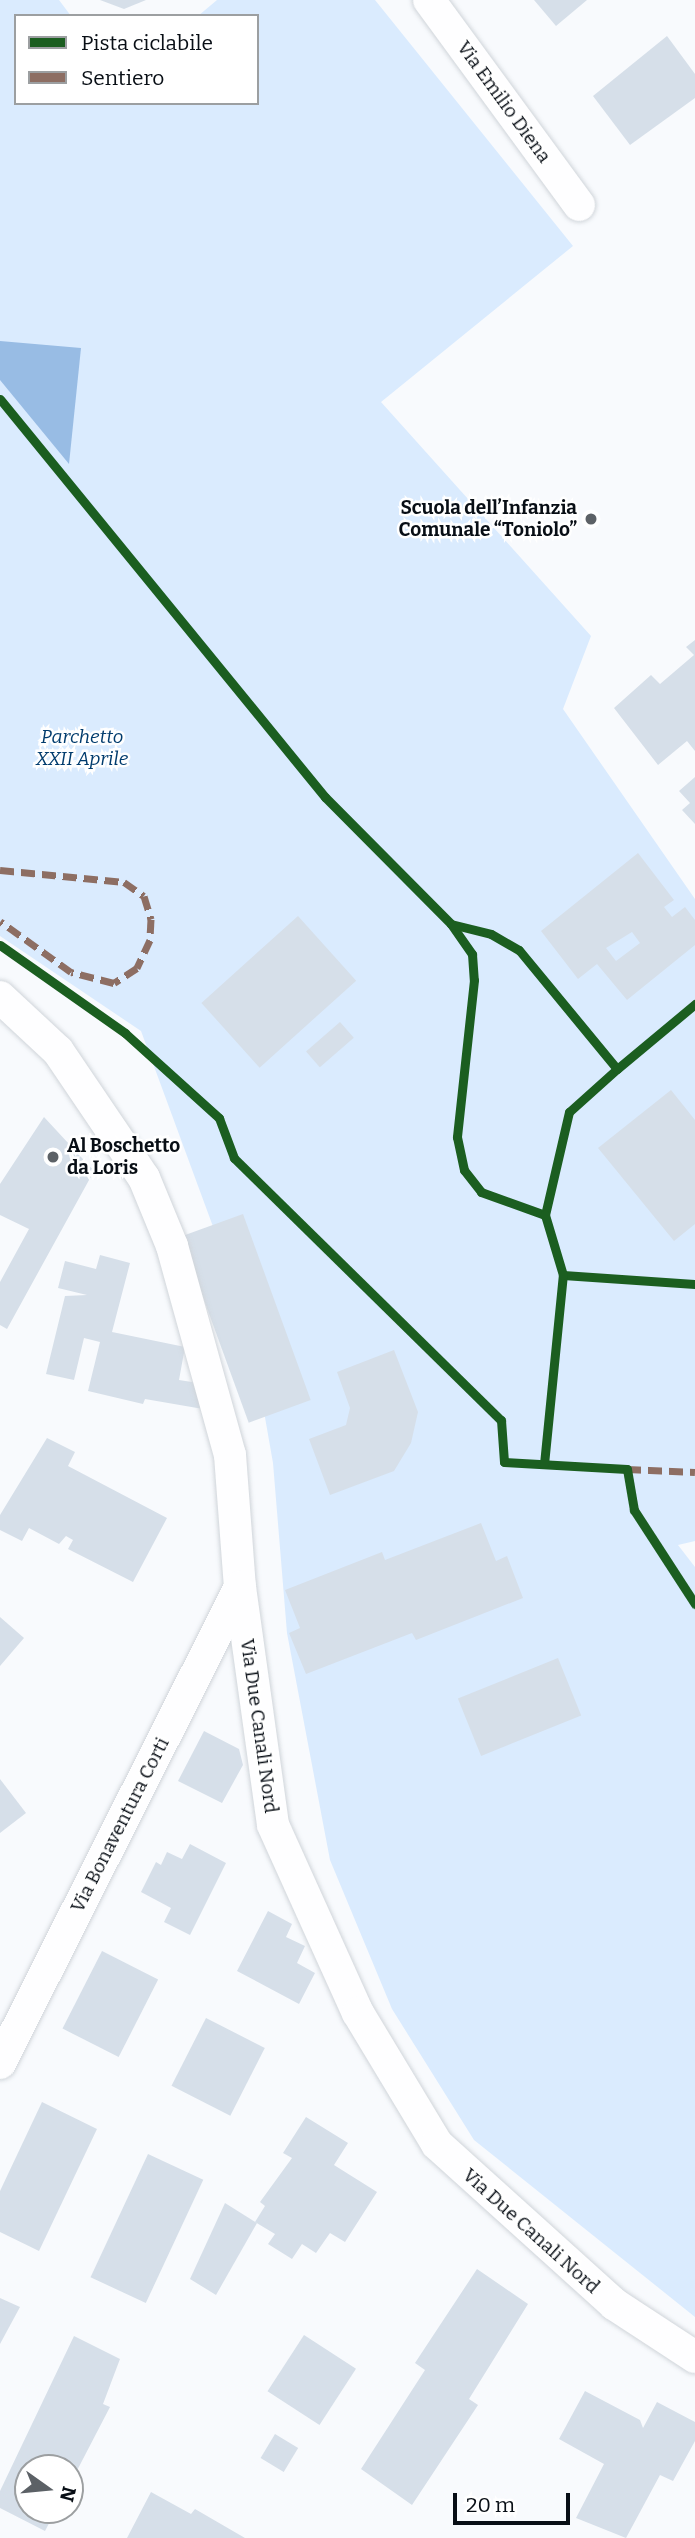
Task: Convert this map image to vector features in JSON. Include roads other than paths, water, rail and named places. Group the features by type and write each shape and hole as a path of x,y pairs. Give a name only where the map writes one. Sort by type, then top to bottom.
{"street":[{"name":"Via Emilio Diena","path":"429,0 579,205"},
{"name":"Via Due Canali Nord","path":"0,998 58,1051 144,1178 172,1246 230,1455 240,1587 273,1825 358,2013 437,2144 614,2304 695,2357"},
{"name":"Via Bonaventura Corti","path":"0,2063 240,1587"}],"water":[{"path":"0,341 81,348 69,464 0,380"}],"place":[{"name":"Scuola dell’Infanzia Comunale “Toniolo”","path":"591,519"},
{"name":"Al Boschetto da Loris","path":"53,1157"}],"park label":[{"name":"Parchetto XXII Aprile","path":"82,748"}]}
